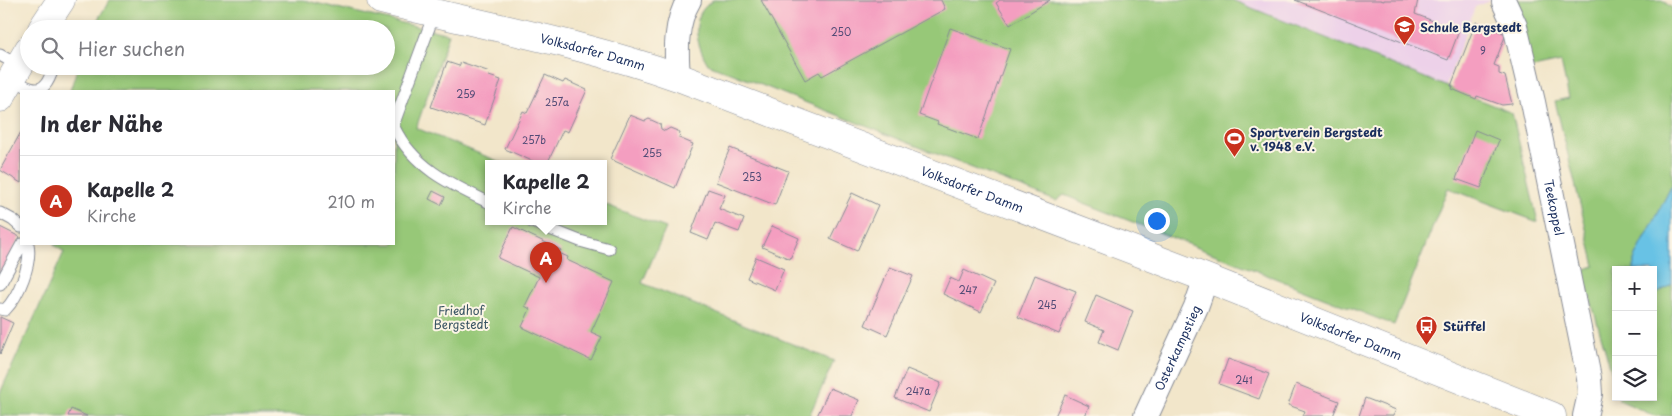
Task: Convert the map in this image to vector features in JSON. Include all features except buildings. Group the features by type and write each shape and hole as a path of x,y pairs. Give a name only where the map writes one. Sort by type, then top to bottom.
{"main road":[{"path":"48,20 61,0"},
{"name":"Volksdorfer Damm","path":"381,0 644,65 678,77 1206,278 1552,416"}],"street":[{"path":"678,77 676,47 681,19 689,0"},
{"name":"Teekoppel","path":"1504,2 1515,26 1533,102 1589,378 1590,394 1585,416"},
{"name":"Osterkampstieg","path":"1146,416 1196,307 1206,278"}],"lane":[{"path":"395,120 434,14"},
{"path":"12,69 32,89 39,89 45,86 50,75"},
{"path":"395,129 400,140 419,162 452,185 485,201"},
{"path":"0,213 20,226"},
{"path":"539,225 580,242 608,249"},
{"path":"0,284 21,245"},
{"path":"0,309 5,310 12,303 28,265 28,245"}],"shaded area":[{"name":"Schule Bergstedt","path":"1232,0 1490,1 1475,7 1446,86"}],"green space":[{"name":"Friedhof Bergstedt","path":"110,0 303,0 389,20 97,20"},
{"name":"Sportverein Bergstedt v. 1948 e.V.","path":"714,0 1232,0 1512,113 1538,222 1448,188 1394,325 1064,195 1056,201 708,64 700,47 697,29 701,13"},
{"path":"1508,0 1662,0 1672,8 1672,185 1634,260 1634,266 1612,266 1612,373 1582,270 1595,266 1555,101 1569,98 1561,62 1533,68"},
{"name":"Friedhof Bergstedt","path":"395,21 449,34 416,128 495,160 485,160 485,225 607,225 607,205 666,228 642,283 834,361 809,416 0,416 0,393 64,252 54,245 395,245 395,90 70,90 75,75 395,75"},
{"path":"1672,284 1672,416 1655,416 1621,401 1657,401 1657,294"}],"water":[{"path":"1672,185 1672,284 1657,294 1657,266 1634,266 1634,260"}],"place":[{"name":"Schule Bergstedt","path":"1404,46"},
{"name":"Sportverein Bergstedt v. 1948 e.V.","path":"1234,158"},
{"name":"Kapelle 2","path":"546,283"},
{"name":"Stüffel","path":"1427,345"}]}
